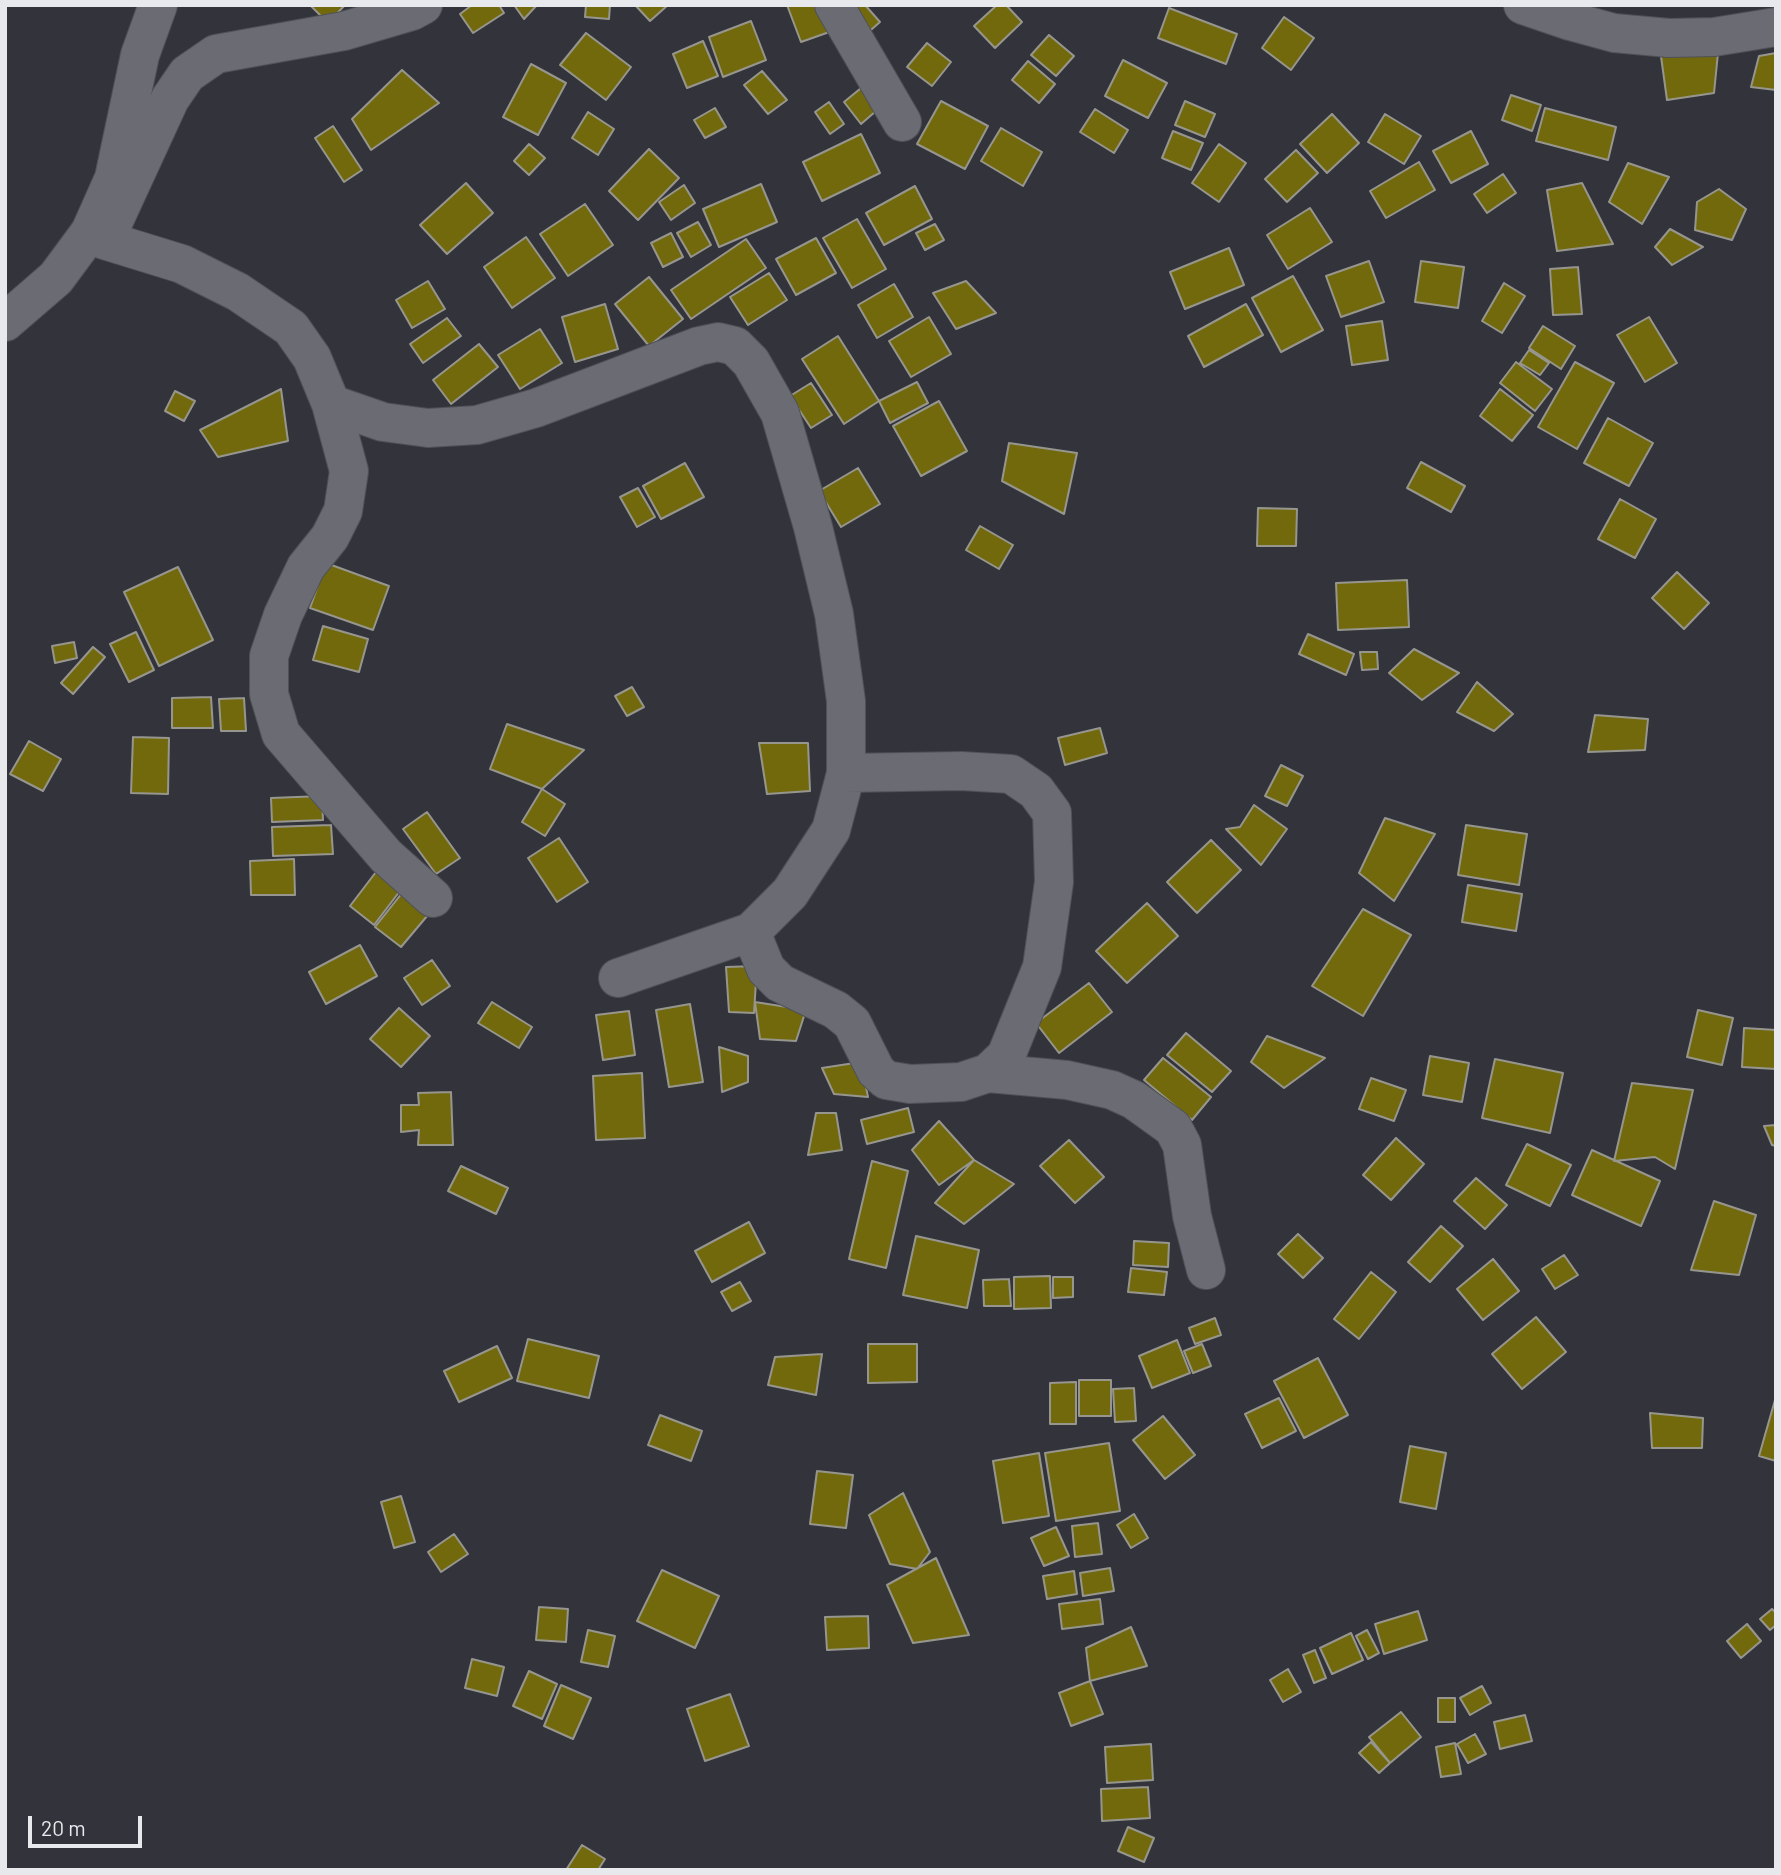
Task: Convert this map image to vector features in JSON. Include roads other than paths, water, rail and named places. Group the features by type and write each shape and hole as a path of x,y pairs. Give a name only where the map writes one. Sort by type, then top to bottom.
{"street":[{"path":"97,236 114,178 139,55 158,5"},
{"path":"5,322 56,278 97,236 170,99 187,74 216,54 344,31 412,11 423,5"},
{"path":"834,5 902,122"},
{"path":"1523,5 1614,33 1669,38 1714,37 1776,26"},
{"path":"97,236 182,264 238,292 291,328 312,358 331,404 349,471 343,511 330,537 306,567 283,615 269,656 269,694 281,734 386,856 433,898"},
{"path":"331,404 383,422 428,428 477,425 536,408 699,346 718,342 735,346 751,362 780,413 813,527 834,614 845,689 846,773 831,830 790,893 751,932 618,978"},
{"path":"846,773 961,771 1011,774 1036,791 1052,813 1054,882 1042,967 1006,1056 988,1073"},
{"path":"751,932 766,969 780,983 836,1010 852,1023 876,1071 886,1080 910,1084 961,1082 988,1073 1067,1080 1112,1090 1134,1100 1173,1128 1182,1145 1192,1216 1206,1270"}]}
